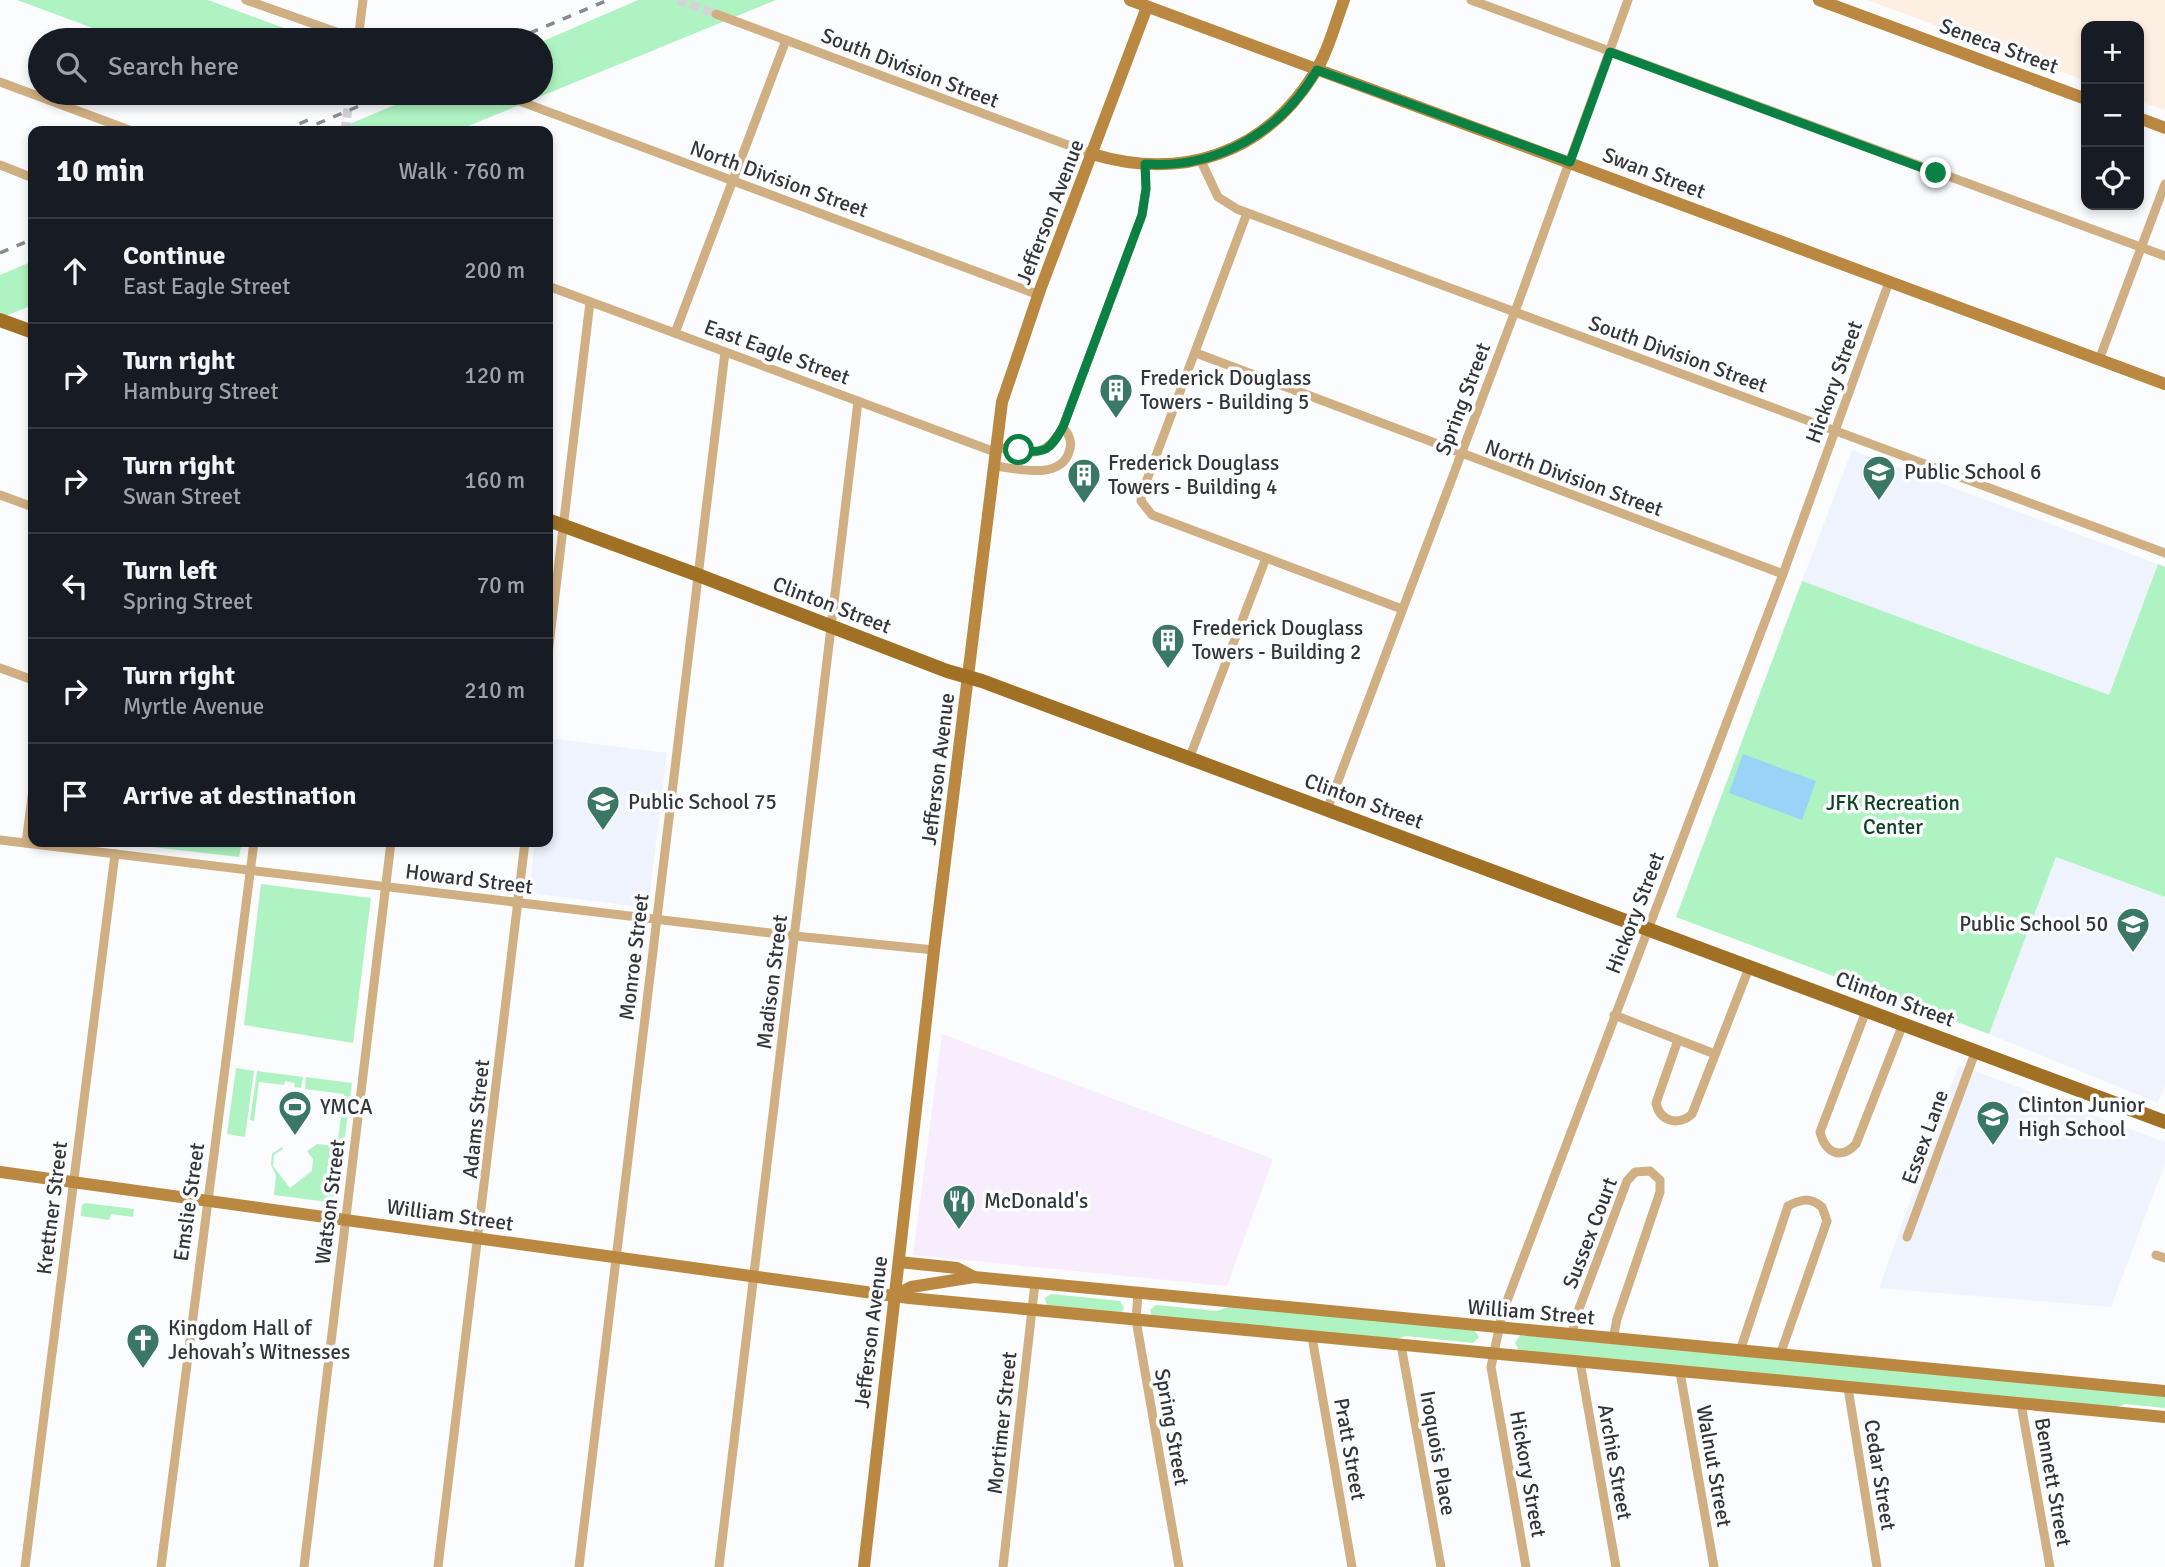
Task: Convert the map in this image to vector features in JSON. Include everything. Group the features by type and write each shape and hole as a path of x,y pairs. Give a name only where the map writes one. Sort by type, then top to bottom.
{"main road":[{"name":"Swan Street","path":"1129,0 1148,3 1317,70 2165,384"},
{"path":"1092,154 1116,161 1145,164 1170,165 1200,161 1240,145 1265,130 1297,100 1317,70 1344,0"},
{"name":"Seneca Street","path":"1819,0 2081,97"},
{"name":"Jefferson Avenue","path":"864,1567 934,950 1003,394 1148,3"},
{"path":"2144,120 2165,128"},
{"path":"0,320 28,330"},
{"name":"Clinton Street","path":"553,522 2165,1122"},
{"name":"William Street","path":"0,1172 909,1298 2165,1417"},
{"path":"899,1262 957,1268 974,1277"},
{"name":"William Street","path":"895,1295 911,1287 974,1277 2165,1391"}],"street":[{"path":"246,0 324,28"},
{"path":"360,28 363,0"},
{"path":"1471,0 2165,257"},
{"name":"Spring Street","path":"1326,810 1570,162 1628,0"},
{"name":"South Division Street","path":"716,14 1092,154"},
{"path":"674,333 786,40"},
{"path":"0,82 28,92"},
{"path":"62,105 119,126"},
{"name":"North Division Street","path":"530,105 1039,295"},
{"name":"South Division Street","path":"1200,161 1219,197 1247,213 2165,553"},
{"name":"East Eagle Street","path":"553,288 995,449 1041,452 1049,447 1063,427 1142,215 1146,189 1145,164"},
{"path":"0,166 28,176"},
{"path":"2099,360 2165,184"},
{"path":"1247,213 1142,494 1142,502 1152,515 1402,609"},
{"name":"Hickory Street","path":"1526,1567 1491,1367 1502,1314 1783,574 1889,282"},
{"path":"553,611 590,302"},
{"name":"Monroe Street","path":"579,1567 725,352"},
{"name":"North Division Street","path":"1196,353 1783,574"},
{"name":"Madison Street","path":"719,1567 858,401"},
{"name":"East Eagle Street","path":"993,466 1039,471 1055,467 1064,461 1070,452 1069,435 1063,427"},
{"path":"0,495 28,505"},
{"path":"1189,759 1266,558"},
{"path":"0,668 28,678"},
{"path":"26,843 28,828"},
{"name":"Howard Street","path":"0,840 26,843"},
{"name":"Howard Street","path":"58,847 795,936 934,950"},
{"name":"Emslie Street","path":"161,1567 253,847"},
{"name":"Watson Street","path":"304,1567 390,847"},
{"name":"Adams Street","path":"439,1567 524,847"},
{"name":"Krettner Street","path":"25,1567 115,854"},
{"path":"1678,1040 1656,1103 1661,1114 1674,1122 1684,1120 1692,1114 1749,968"},
{"path":"1866,1011 1820,1132 1823,1143 1833,1152 1842,1153 1856,1144 1903,1024"},
{"path":"1614,1015 1716,1054"},
{"name":"Essex Lane","path":"1907,1237 1976,1050"},
{"name":"Sussex Court","path":"1573,1335 1574,1322 1627,1181 1635,1172 1650,1171 1660,1180 1660,1192 1617,1319 1613,1339"},
{"path":"1740,1351 1788,1206 1807,1199 1822,1207 1828,1221 1780,1354"},
{"name":"Mortimer Street","path":"1003,1567 1035,1283"},
{"name":"Spring Street","path":"1138,1293 1136,1320 1179,1567"},
{"name":"Pratt Street","path":"1312,1337 1352,1567"},
{"name":"Iroquois Place","path":"1401,1345 1441,1567"},
{"name":"Archie Street","path":"1580,1362 1616,1567"},
{"name":"Walnut Street","path":"1679,1372 1714,1567"},
{"name":"Cedar Street","path":"1848,1388 1877,1567"},
{"name":"Bennett Street","path":"2021,1404 2050,1567"}],"shaded area":[{"path":"1867,0 2165,0 2165,110 2144,103 2144,21 2081,21 2081,79"},
{"path":"1852,450 2158,564 2109,695 1802,581"},
{"name":"Public School 75","path":"553,739 667,753 648,908 529,893 534,847 553,847"},
{"path":"2056,856 2165,897 2165,1085 2158,1103 1989,1034"},
{"path":"942,1034 1273,1159 1227,1286 913,1255"},
{"path":"1959,1065 2165,1142 2165,1163 2111,1307 1879,1288"}],"green space":[{"path":"17,0 208,0 284,28 93,28"},
{"path":"638,0 776,0 553,91 553,37"},
{"path":"395,105 520,105 468,126 345,126"},
{"path":"28,263 28,307 0,318 0,275"},
{"name":"JFK Recreation Center","path":"2158,564 2165,567 2165,897 2056,857 1989,1034 1676,917 1802,581 2109,695"},
{"path":"152,847 241,847 239,857"},
{"path":"261,884 371,898 353,1043 244,1025"},
{"path":"236,1068 254,1071 245,1137 227,1134"},
{"path":"257,1071 303,1077 301,1088 294,1087 295,1083 285,1081 284,1085 259,1082 254,1121 250,1120"},
{"path":"306,1077 352,1083 336,1203 274,1195 276,1175 271,1165 272,1154 282,1147 283,1149 274,1155 273,1166 290,1188 312,1171 313,1159 307,1151 317,1144 337,1146 344,1094 305,1089"},
{"path":"85,1203 134,1209 133,1217 111,1214 109,1220 81,1216 82,1205"},
{"path":"1051,1294 1120,1301 1124,1308 1122,1312 1047,1306 1045,1298"},
{"path":"1156,1305 1217,1311 1231,1306 1474,1330 1479,1337 1473,1343 1406,1336 1393,1340 1152,1316 1150,1310"},
{"path":"1520,1335 2165,1396 2165,1408 2126,1404 2112,1409 1519,1351 1515,1343"}],"water":[{"path":"1743,754 1816,781 1802,820 1729,793"}],"tunnel":[{"path":"678,0 716,14"},
{"path":"346,126 348,105"}],"railway":[{"path":"542,28 608,0"},
{"path":"312,126 362,105"},
{"path":"294,126 308,120"},
{"path":"0,253 28,241"}],"place":[{"name":"Frederick Douglass Towers - Building 5","path":"1116,420"},
{"name":"Public School 6","path":"1879,502"},
{"name":"Frederick Douglass Towers - Building 4","path":"1084,505"},
{"name":"Frederick Douglass Towers - Building 2","path":"1168,670"},
{"name":"Public School 75","path":"603,832"},
{"name":"Public School 50","path":"2133,954"},
{"name":"YMCA","path":"295,1137"},
{"name":"Clinton Junior High School","path":"1993,1147"},
{"name":"McDonald's","path":"959,1231"},
{"name":"Kingdom Hall of Jehovah’s Witnesses","path":"143,1370"}],"route":[{"path":"1019,450 1046,450 1063,427 1142,215 1146,189 1145,164 1170,165 1200,161 1240,145 1283,115 1297,100 1317,70 1570,162 1610,52 1936,173"}]}
